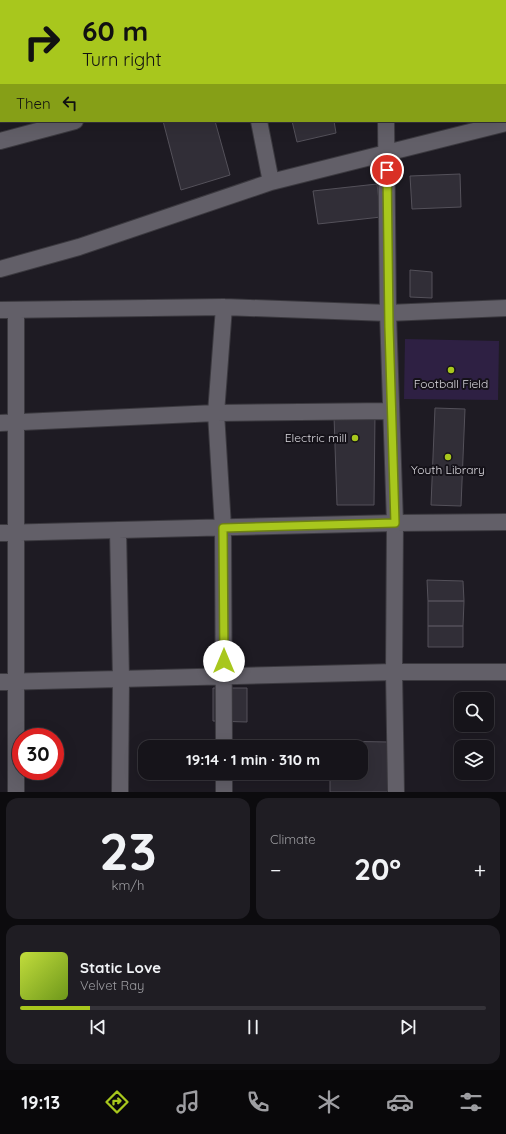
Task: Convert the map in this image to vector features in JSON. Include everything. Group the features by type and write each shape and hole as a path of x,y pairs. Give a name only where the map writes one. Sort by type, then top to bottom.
{"street":[{"path":"0,141 71,122"},
{"path":"259,122 271,182"},
{"path":"386,122 388,313 395,523 394,672 396,792"},
{"path":"0,269 79,247 271,182 506,123"},
{"path":"224,307 216,413 223,528 224,740"},
{"path":"16,792 7,682 17,532 8,422 8,310 224,307 388,313 506,308"},
{"path":"8,422 216,413 391,411"},
{"path":"0,533 395,523 506,522"},
{"path":"118,530 121,678 120,792"},
{"path":"7,682 394,672 506,672"},
{"path":"224,780 224,792"}],"shaded area":[{"name":"Football Field","path":"405,339 499,341 498,400 404,399"}],"building":[{"path":"163,122 215,122 230,175 181,190"},
{"path":"292,122 334,122 336,133 297,142"},
{"path":"460,174 461,207 412,209 410,176"},
{"path":"377,184 381,217 318,224 313,191"},
{"path":"410,270 432,272 432,298 410,297"},
{"name":"Youth Library","path":"435,408 465,409 461,506 431,505"},
{"name":"Electric mill","path":"375,413 374,505 337,505 334,416"},
{"path":"427,580 463,581 464,601 428,601"},
{"path":"428,601 464,601 463,626 428,626"},
{"path":"428,626 463,626 463,647 428,647"},
{"path":"213,688 247,688 247,722 213,721"},
{"path":"368,742 389,742 388,792 330,792 330,780 368,780"}],"place":[{"name":"Football Field","path":"451,370"},
{"name":"Electric mill","path":"355,438"},
{"name":"Youth Library","path":"448,457"}],"route":[{"path":"224,661 223,528 395,523 389,327 387,170"}]}
